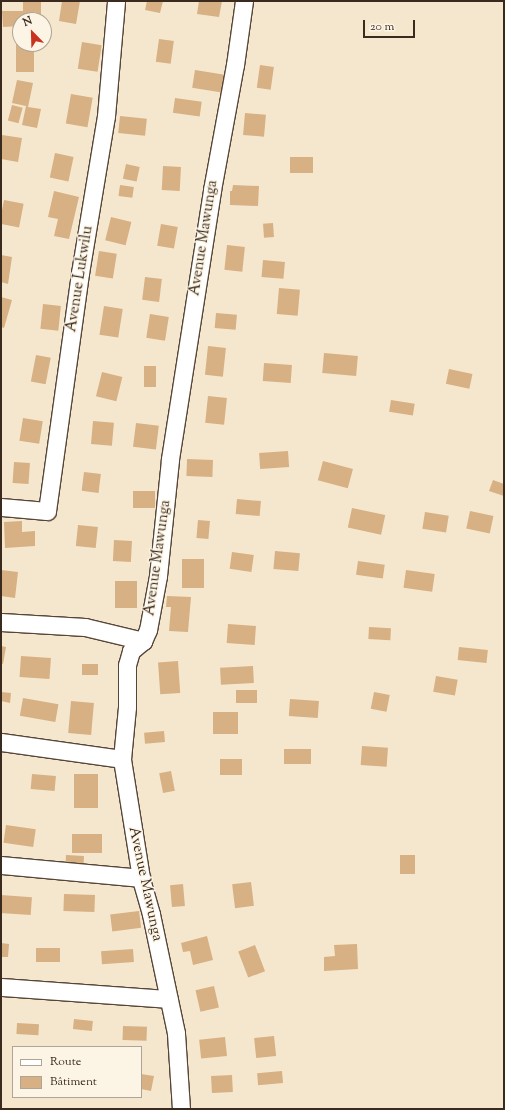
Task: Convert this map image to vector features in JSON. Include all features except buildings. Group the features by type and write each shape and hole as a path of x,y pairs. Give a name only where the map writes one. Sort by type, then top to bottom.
{"street":[{"name":"Avenue Lukwilu","path":"1,506 47,511 80,273 106,116 116,1"},
{"name":"Avenue Mawunga","path":"181,1109 176,1033 151,914 141,878 122,759 126,707 127,665 132,651 143,641 148,630 158,576 170,459 212,190 235,65 244,1"},
{"path":"1,622 85,627 143,641"},
{"path":"1,742 122,759"},
{"path":"1,865 141,878"},
{"path":"1,987 169,999"}]}
